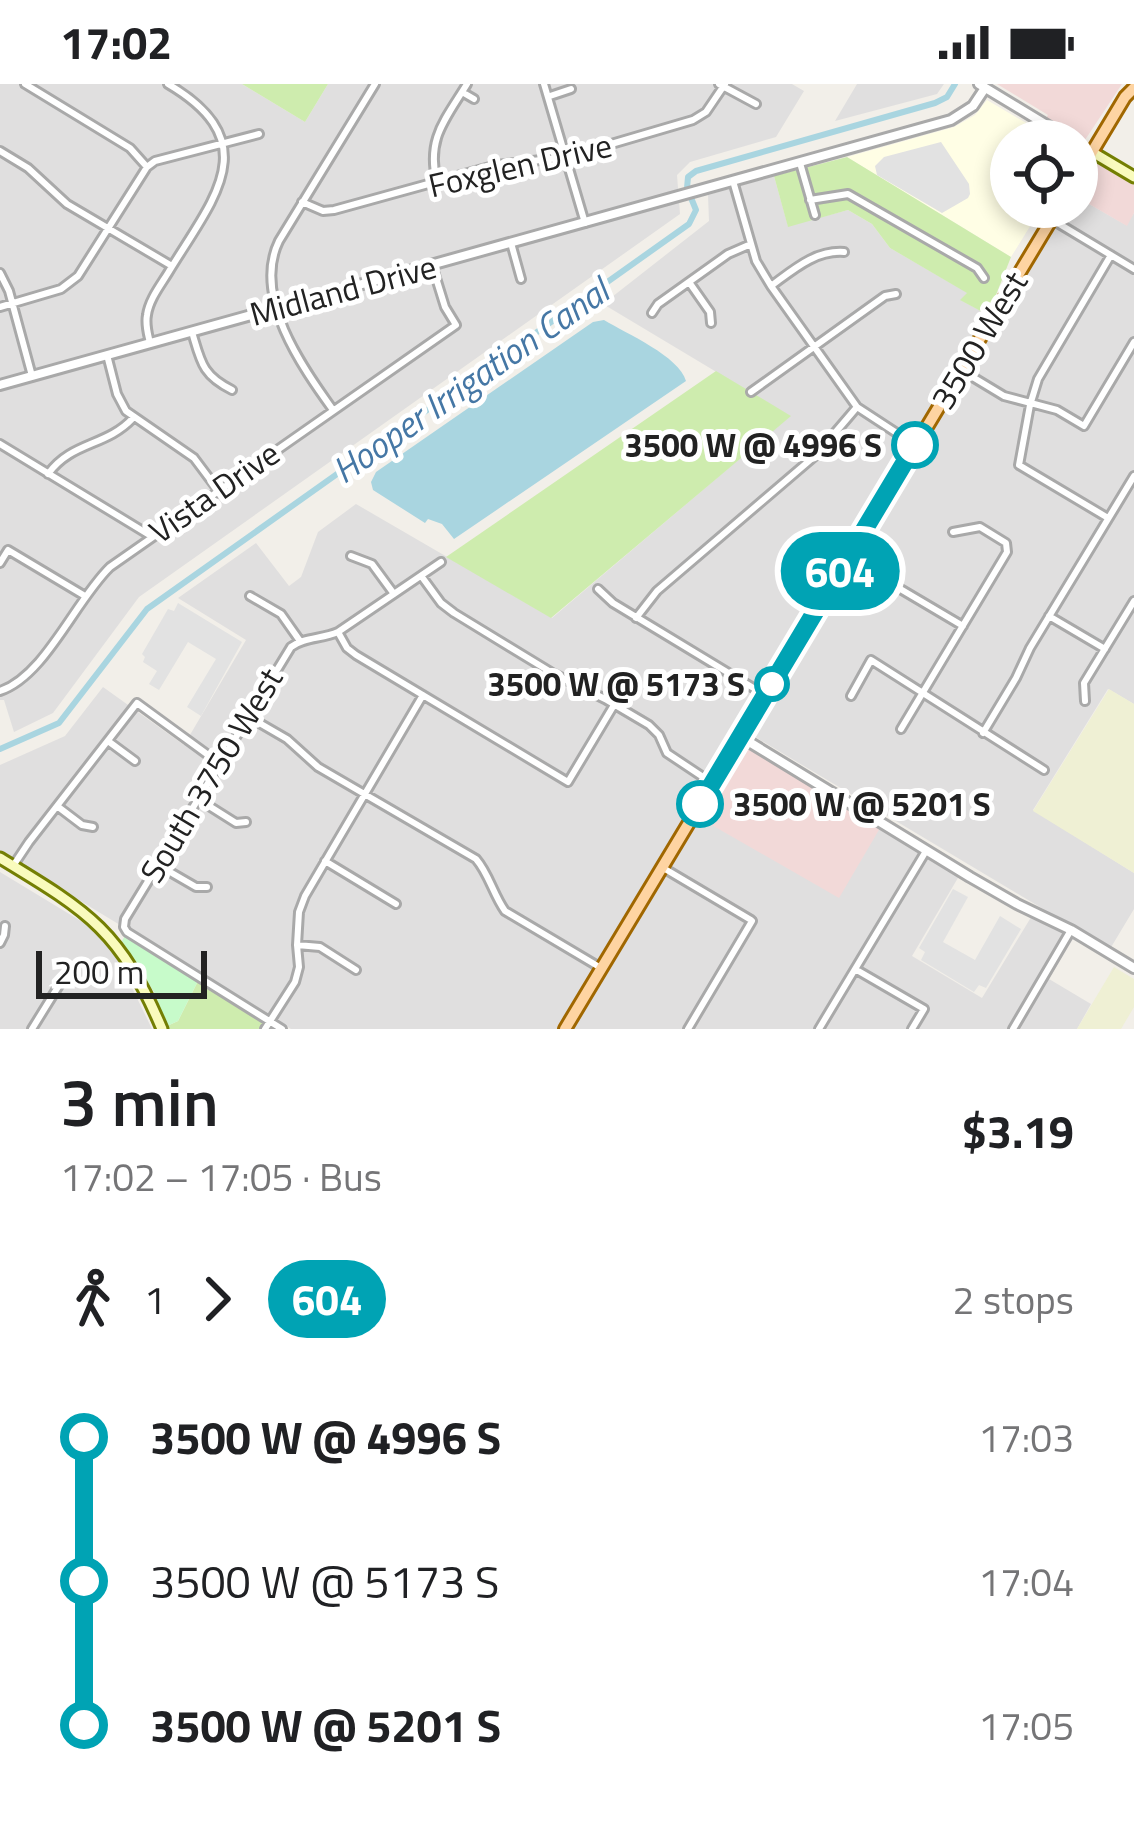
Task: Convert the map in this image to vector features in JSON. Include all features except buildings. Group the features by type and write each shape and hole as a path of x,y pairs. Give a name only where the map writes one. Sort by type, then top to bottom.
{"main road":[{"path":"1098,143 1130,93"},
{"path":"1098,156 1134,178"},
{"name":"3500 West","path":"565,1029 1047,228"},
{"path":"0,858 88,914 109,934 146,991 162,1029"}],"street":[{"path":"25,84 130,148 147,167"},
{"path":"150,343 150,303 215,198 223,175 223,143 213,121 168,84"},
{"path":"333,410 296,358 272,287 270,263 374,84"},
{"path":"544,84 585,223"},
{"path":"722,85 756,104"},
{"name":"Foxglen Drive","path":"302,202 323,211 334,210 516,161 567,157 693,120 706,112 722,85"},
{"path":"982,86 1038,120"},
{"name":"Midland Drive","path":"0,385 951,120 973,106 982,86"},
{"path":"436,182 432,149 437,132 464,88 474,99"},
{"path":"550,96 571,89"},
{"path":"0,307 61,289 78,276 147,167 171,155 259,134"},
{"path":"0,151 28,168 67,204 172,266"},
{"path":"800,163 814,215"},
{"path":"733,181 756,261 771,286 857,406 915,445"},
{"path":"810,200 848,194 977,268 984,278"},
{"path":"1067,228 1134,268"},
{"path":"511,243 520,279"},
{"path":"652,313 728,254 751,244"},
{"path":"771,286 807,260 844,252"},
{"path":"1108,518 1019,465 1039,379 1111,255"},
{"name":"Vista Drive","path":"2,691 32,671 110,567 456,325 432,265"},
{"path":"0,273 32,376"},
{"path":"689,282 710,312 711,323"},
{"path":"751,392 885,296 896,294"},
{"path":"192,332 206,372 232,390"},
{"path":"961,370 1004,396 1057,410 1084,426 1134,342"},
{"path":"107,356 120,403 133,418 194,458 218,490"},
{"path":"636,618 657,590 816,455 857,406"},
{"path":"48,474 62,456 112,436 133,418"},
{"path":"0,444 151,536"},
{"path":"983,733 1134,476"},
{"path":"901,729 1007,552 1006,543 980,527 952,532"},
{"path":"0,562 8,550 85,596"},
{"path":"351,556 372,564 394,594"},
{"path":"848,558 963,626"},
{"name":"South 3750 West","path":"267,1025 128,932 125,920 284,656 300,640 338,632 441,562"},
{"path":"421,576 454,614 649,725 667,754 712,783"},
{"path":"598,589 636,618 765,695"},
{"path":"250,596 280,614 300,640"},
{"path":"1085,700 1084,683 1134,601"},
{"path":"1049,616 1105,650"},
{"path":"338,632 356,655 568,782 614,705"},
{"path":"850,696 871,660 1044,770"},
{"path":"282,1029 267,1025 295,982 304,896 423,695"},
{"path":"13,866 137,704 219,763"},
{"path":"248,716 287,739 319,767 476,859 505,911 601,968"},
{"path":"741,737 926,851 1134,968"},
{"path":"108,740 135,761"},
{"path":"198,799 236,823 246,822"},
{"path":"57,806 82,825 94,827"},
{"path":"820,1029 926,851"},
{"path":"325,861 396,904"},
{"path":"158,865 196,887 207,887"},
{"path":"662,867 757,920 688,1029"},
{"path":"0,943 5,926"},
{"path":"1012,1029 1071,931"},
{"path":"297,945 320,947 356,970"},
{"path":"855,969 924,1009 912,1029"},
{"path":"32,1029 66,974"}],"shaded area":[{"path":"0,84 242,84 305,122 328,84 792,84 804,91 776,137 690,162 677,175 680,214 139,597 53,713 14,732 4,700 0,700"},
{"path":"857,84 944,84 937,94 835,121"},
{"path":"997,84 1122,84 1098,120 1045,120 1048,115"},
{"path":"987,100 1021,120 990,120 990,228 1029,228 1011,257 847,157 954,127 975,115"},
{"path":"941,142 969,184 970,194 942,213 877,175 875,166 884,157"},
{"path":"1098,162 1134,183 1134,213 1127,226 1098,209"},
{"path":"774,176 788,226 848,210 872,224 890,248 968,293 961,300 988,315 561,1029 291,1029 0,852 0,765 65,736 103,687 184,745 246,640 178,598 256,543 289,586 301,577 318,532 356,504 552,618 790,416 603,304 709,221 708,195"},
{"path":"1098,209 1126,225 1134,213 1134,704 1108,689 1033,810 1134,873 1134,909 1110,949 747,732 1052,228 1098,228"},
{"path":"178,603 242,642 201,716 187,707 216,659 188,642 159,690 149,684 157,671 143,662 142,654 168,609 174,611"},
{"path":"1109,689 1134,704 1134,873 1033,811"},
{"path":"743,737 883,823 839,898 696,816"},
{"path":"696,816 883,823 962,871 912,956 982,998 1033,914 1073,939 1049,979 1091,1004 1077,1029 570,1029"},
{"path":"0,872 89,926 107,943 152,1029 0,1029"},
{"path":"953,889 968,897 943,942 975,960 1000,916 1021,929 986,988 979,985 974,992 921,960 925,952 919,948"},
{"path":"1114,967 1134,979 1134,1007 1121,1029 1077,1029"}],"green space":[{"path":"242,84 328,84 305,122"},
{"path":"847,157 1011,257 988,315 960,300 967,293 890,248 872,224 848,210 788,227 774,176"},
{"path":"716,371 791,416 551,618 446,557"},
{"path":"126,934 199,979 178,1021 167,1026 154,992 122,941"},
{"path":"199,979 266,1019 260,1029 168,1029 178,1021"}],"water":[{"path":"604,320 663,354 686,381 454,539 442,524 428,519 425,523 373,490 376,472 593,322"}],"waterway":[{"name":"Hooper Irrigation Canal","path":"0,749 59,723 147,609 689,224 696,210 688,177 696,171 935,103 947,97 955,84"}],"bus line":[{"name":"604","path":"700,804 915,445"}],"place":[{"name":"3500 W @ 4996 S","path":"915,445"},
{"name":"3500 W @ 5173 S","path":"772,684"},
{"name":"3500 W @ 5201 S","path":"700,804"}]}
